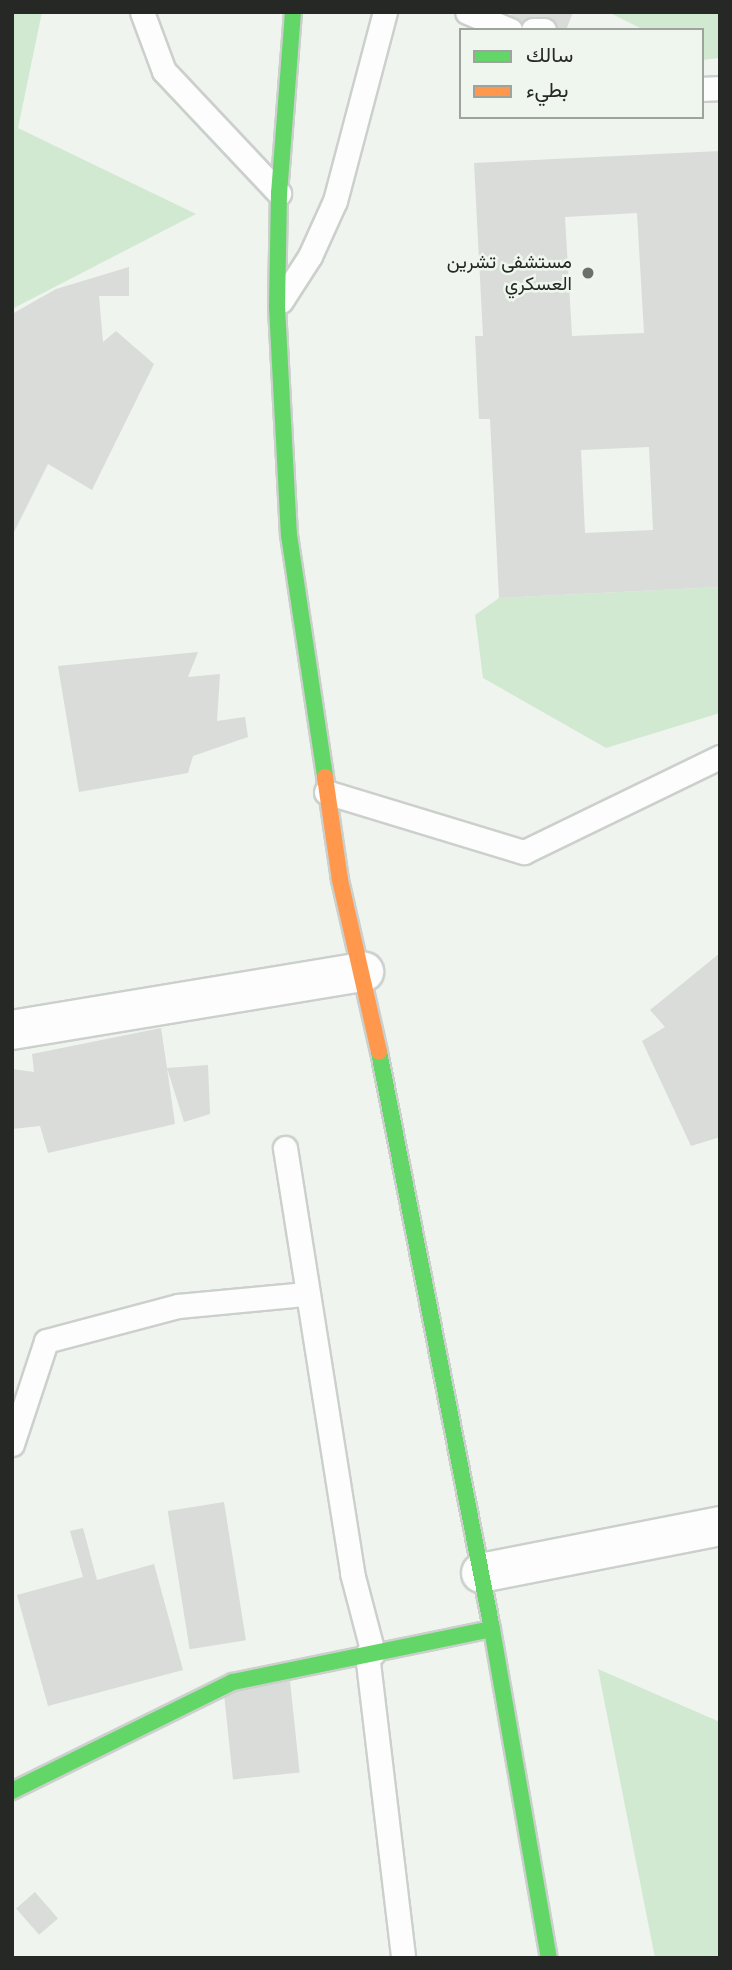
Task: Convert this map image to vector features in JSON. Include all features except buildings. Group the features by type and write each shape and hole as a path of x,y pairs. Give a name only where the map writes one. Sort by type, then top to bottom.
{"main road":[{"path":"293,12 279,193 277,307 289,535 340,880 364,972 492,1629 549,1958"},
{"path":"12,1791 233,1682 492,1629"}],"street":[{"path":"12,1030 364,972"},
{"path":"481,1573 720,1526"}],"lane":[{"path":"142,12 164,71 279,193"},
{"path":"277,307 310,256 335,201 385,12"},
{"path":"467,12 505,28"},
{"path":"326,792 524,852 720,757"},
{"path":"285,1148 352,1573 370,1653 403,1958"},
{"path":"12,1444 46,1340 178,1306 306,1294"}],"green space":[{"path":"12,12 42,12 18,128 196,214 12,309"},
{"path":"608,12 720,12 720,58 704,60 704,28 640,28"},
{"path":"720,587 720,713 606,748 483,678 475,615 499,598"},
{"path":"598,1669 720,1722 720,1958 655,1958"}],"traffic: fast":[{"path":"293,12 279,193 277,307 289,535 325,777"},
{"path":"379,1052 492,1629 549,1958"},
{"path":"12,1791 233,1682 492,1629"}],"traffic: slow":[{"path":"325,777 340,880 379,1052"}],"place":[{"name":"مستشفى تشرين العسكري","path":"588,273"}]}
